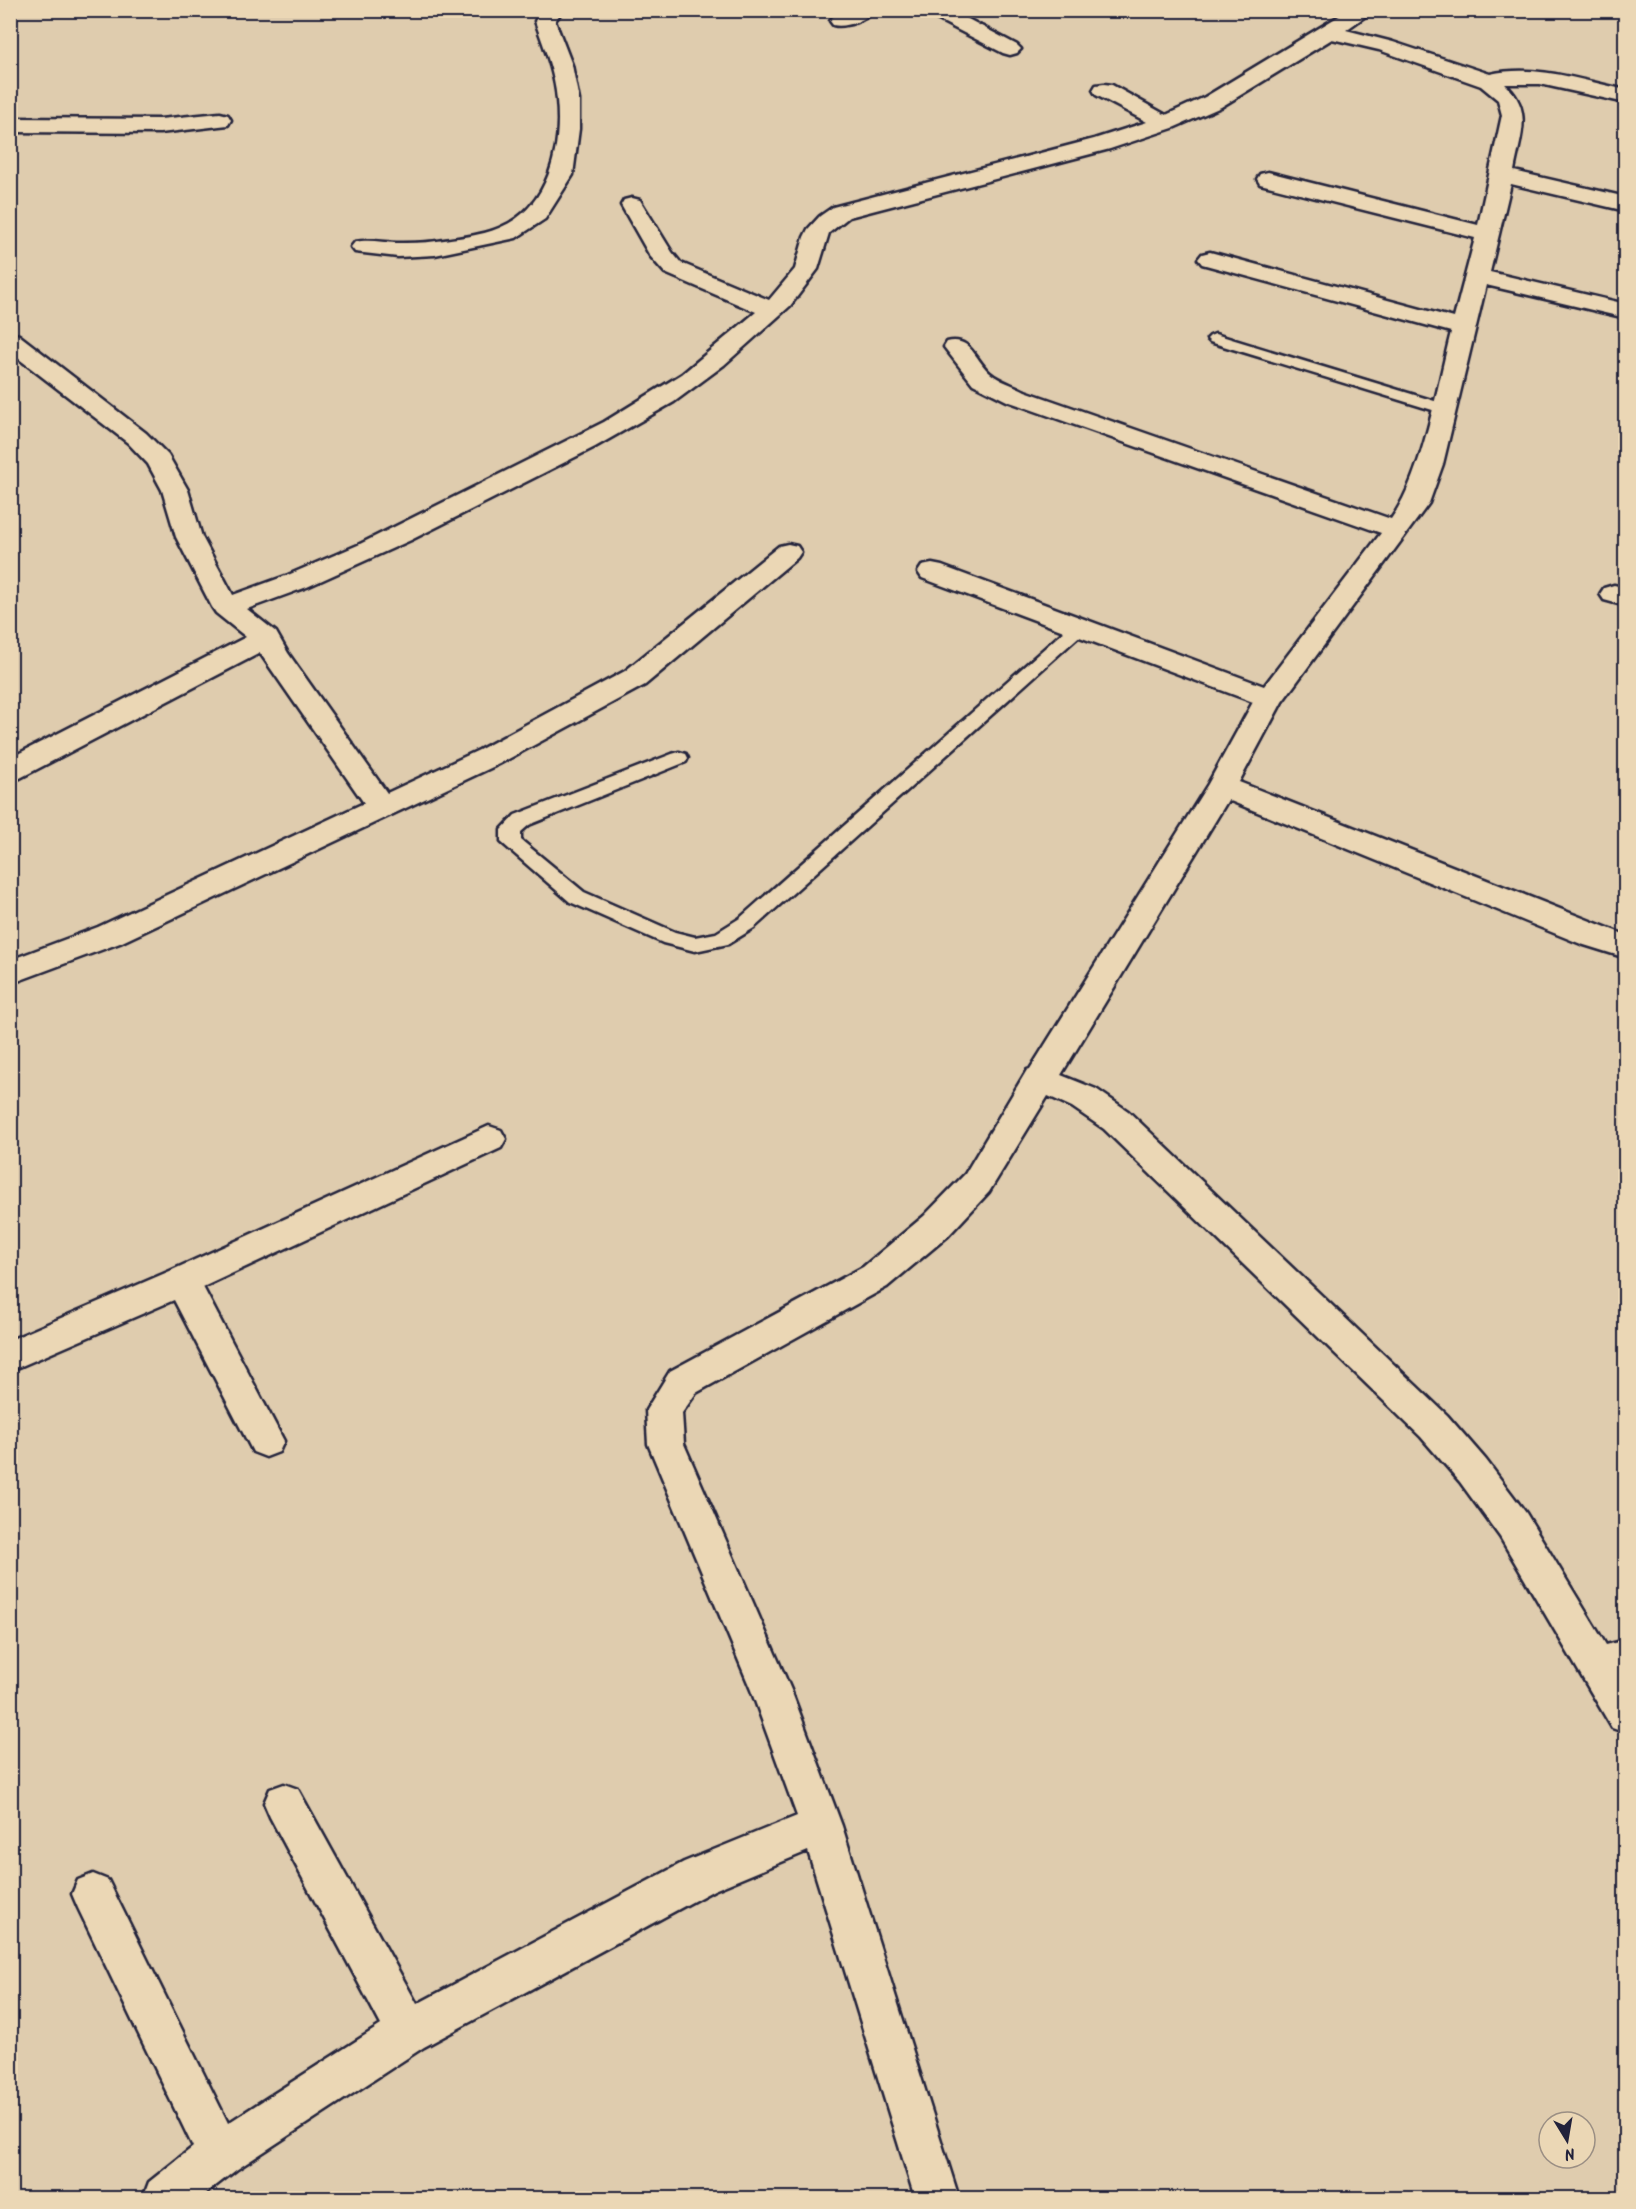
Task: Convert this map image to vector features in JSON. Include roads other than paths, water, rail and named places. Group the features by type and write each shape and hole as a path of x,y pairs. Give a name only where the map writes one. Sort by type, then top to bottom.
{"street":[{"path":"363,247 398,250 435,248 479,240 508,232 537,214 562,175 568,129 568,100 546,21 553,10"},
{"path":"840,21 864,10"},
{"path":"934,10 1010,49"},
{"path":"226,608 273,593 400,535 626,421 666,396 712,362 771,310 801,277 810,256 813,237 824,223 841,212 1102,144 1166,123 1213,102 1364,10"},
{"path":"937,2199 821,1826 771,1690 666,1444 664,1410 683,1382 874,1276 936,1226 977,1183 1039,1079 1222,786 1270,698 1416,503 1430,464 1445,409 1502,176 1513,115 1508,98 1489,81 1386,46 1331,32"},
{"path":"1489,81 1507,75 1534,76 1626,97"},
{"path":"1104,90 1166,123"},
{"path":"10,125 160,126 220,120"},
{"path":"1502,176 1626,204"},
{"path":"1268,179 1487,234"},
{"path":"632,205 662,256 673,268 771,310"},
{"path":"1210,259 1465,328"},
{"path":"1477,276 1626,310"},
{"path":"10,340 137,438 159,460 176,490 189,537 226,608 266,638 276,656 381,806"},
{"path":"956,347 982,379 1016,396 1397,530"},
{"path":"10,973 109,935 489,757 635,678 788,552"},
{"path":"932,572 1270,698"},
{"path":"10,771 266,638"},
{"path":"1222,786 1581,932 1626,947"},
{"path":"1039,1079 1084,1098 1116,1120 1434,1426 1473,1471 1610,1662 1626,1715"},
{"path":"10,1356 183,1281 489,1139"},
{"path":"183,1281 266,1442"},
{"path":"284,1803 409,2032"},
{"path":"165,2199 220,2154 409,2032 699,1876 821,1826"},
{"path":"93,1894 220,2154"}],"lane":[{"path":"1215,339 1445,409"},
{"path":"679,758 522,820 511,830 510,842 577,897 670,938 695,944 721,939 747,923 1079,627"}]}
